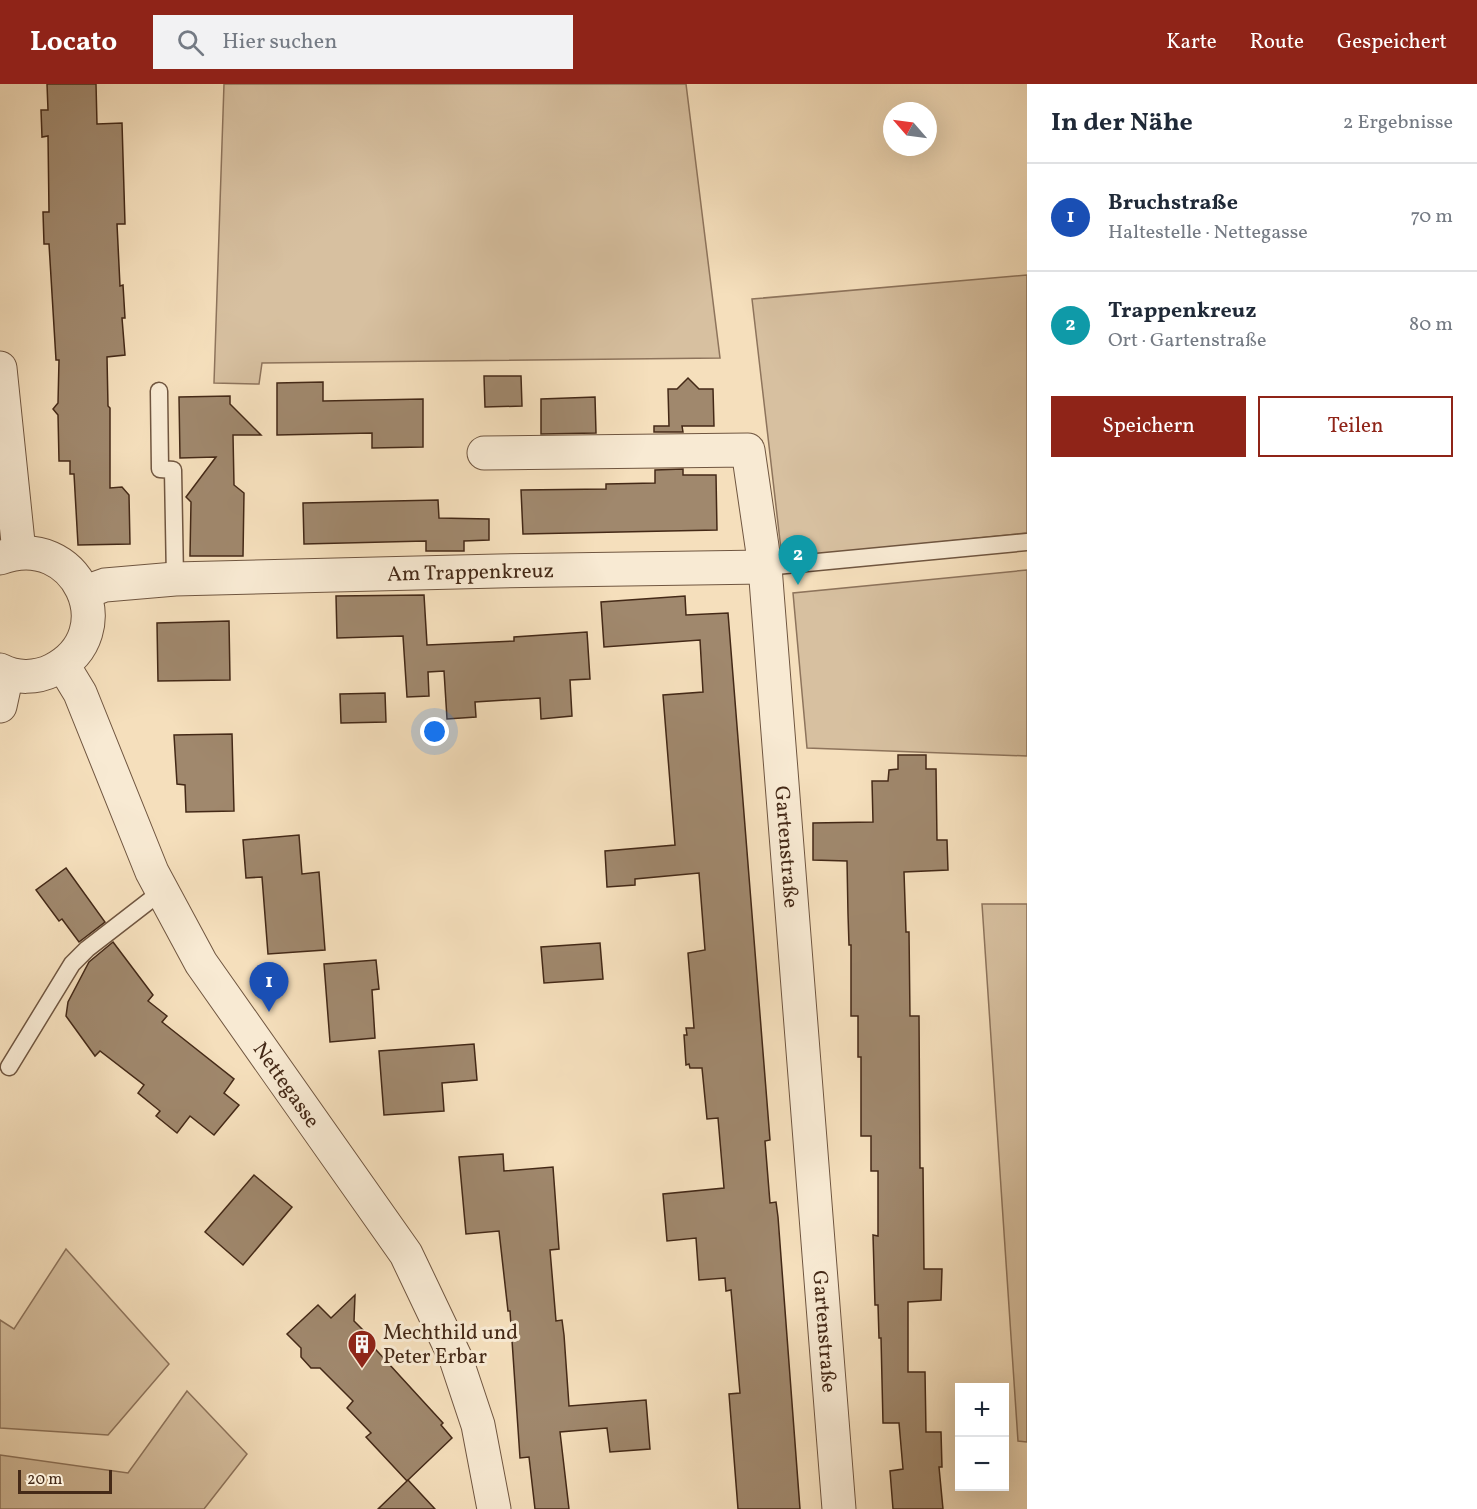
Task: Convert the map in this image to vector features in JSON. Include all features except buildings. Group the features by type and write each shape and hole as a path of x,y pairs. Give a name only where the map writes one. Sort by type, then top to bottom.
{"street":[{"path":"0,368 10,555 40,553 58,561 74,574 85,592 88,608 88,624 75,654 63,665 45,674 27,677 4,672 0,706"},
{"name":"Gartenstraße","path":"484,453 748,450 765,567 839,1509"},
{"name":"Am Trappenkreuz","path":"85,592 105,585 175,579 765,567"},
{"name":"Nettegasse","path":"63,665 80,693 152,872 201,963 406,1254 456,1359 478,1425 494,1509"}],"lane":[{"path":"159,391 160,469 173,470 175,579"},
{"path":"765,567 1027,542"},
{"path":"9,1067 72,964 87,949 162,891"}],"shaded area":[{"path":"224,84 686,84 720,358 262,363 259,384 214,383"},
{"path":"1027,275 1027,533 782,558 752,299"},
{"path":"1027,570 1027,756 807,748 793,593"},
{"path":"982,904 1027,904 1027,1442 1018,1441"},
{"path":"66,1249 169,1364 108,1435 0,1428 0,1320 14,1329"},
{"path":"187,1391 247,1454 204,1509 0,1509 0,1455 128,1473"}],"place":[{"name":"Trappenkreuz","path":"798,585"},
{"name":"Bruchstraße","path":"269,1012"},
{"name":"Mechthild und Peter Erbar","path":"362,1370"}]}
